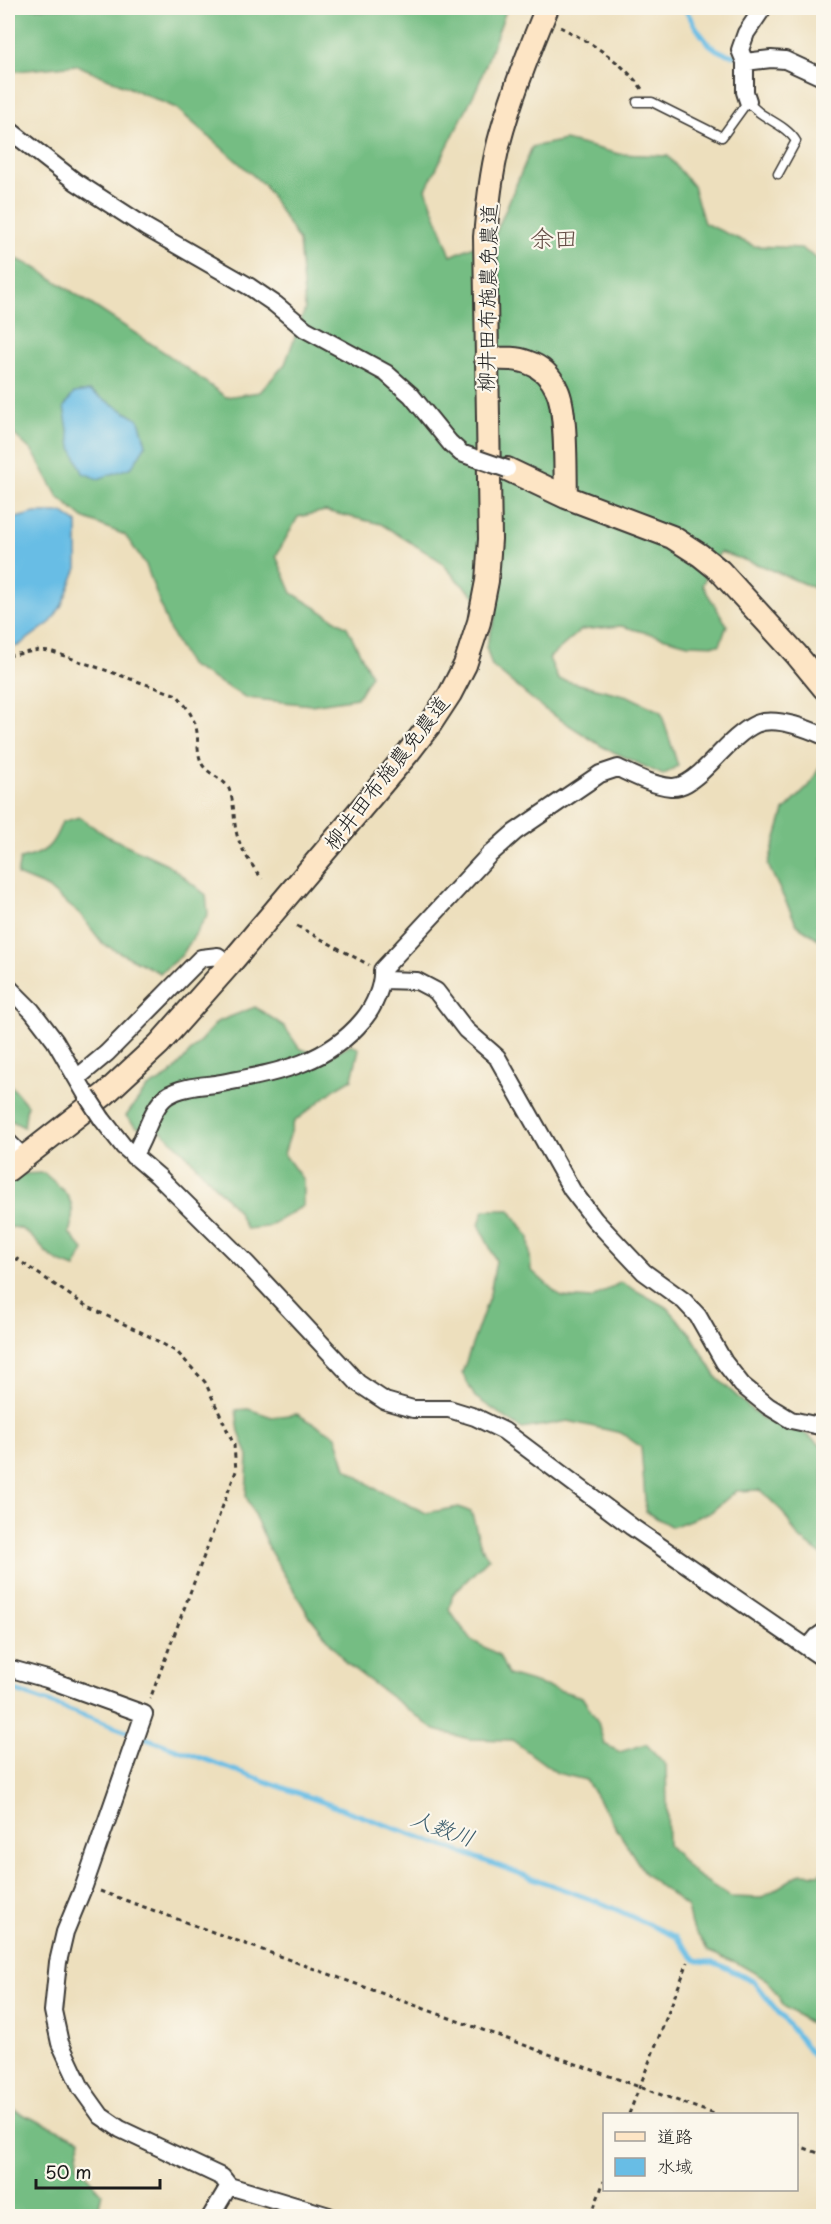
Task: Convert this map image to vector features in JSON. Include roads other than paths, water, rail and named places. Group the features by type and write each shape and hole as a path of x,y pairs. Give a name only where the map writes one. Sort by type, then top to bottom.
{"street":[{"path":"748,101 745,62 740,50 746,33 763,8"},
{"name":"柳井田布施農免農道","path":"16,1164 105,1094 159,1044 229,965 408,753 450,694 465,665 479,622 487,581 490,540 485,237 489,189 499,142 515,90 545,13"},
{"path":"745,62 785,60 824,78"},
{"path":"8,129 76,182 250,287 305,329 386,373 411,395 450,443 461,453 507,469 566,497 672,537 700,555 727,578 824,687"},
{"path":"486,359 513,358 528,362 546,372 558,392 563,421 566,497"},
{"path":"133,1156 166,1096 184,1089 254,1077 304,1064 330,1051 351,1034 370,1012 383,975 489,855 515,832 600,774 618,768 647,781 673,787 689,782 742,733 757,724 773,721 810,729 824,736"},
{"path":"76,1078 107,1053 201,958 218,956 229,965"},
{"path":"383,975 417,981 436,991 466,1030 497,1058 572,1190 595,1220 644,1272 684,1301 698,1316 724,1362 742,1385 768,1406 791,1420 824,1427"},
{"path":"8,987 33,1011 55,1041 102,1119 133,1156 158,1176 247,1264 358,1383 385,1401 414,1409 449,1409 475,1417 504,1431 632,1527 824,1659"},
{"path":"8,1142 16,1164"},
{"path":"808,1648 816,1637 824,1632"},
{"path":"8,1668 47,1679 144,1714 84,1886 65,1932 58,1962 53,2011 60,2043 81,2088 101,2116 120,2129 222,2177 229,2186 328,2217"},
{"path":"211,2217 229,2186"}],"lane":[{"path":"641,102 652,102 722,137 748,101 753,109 791,133 796,141 778,174"}],"water":[{"path":"90,391 139,420 146,445 132,467 98,479 83,473 71,446 64,407 74,393"},
{"path":"35,513 63,513 77,523 77,568 62,605 51,622 18,646 8,647 8,520"}],"waterway":[{"path":"678,8 685,9 701,34 713,47 730,55 741,56"},
{"name":"人数川","path":"8,1688 604,1904 676,1937 696,1960 718,1964 753,1981 816,2059 824,2063"}],"district":[{"name":"余田","path":"554,239"}]}
